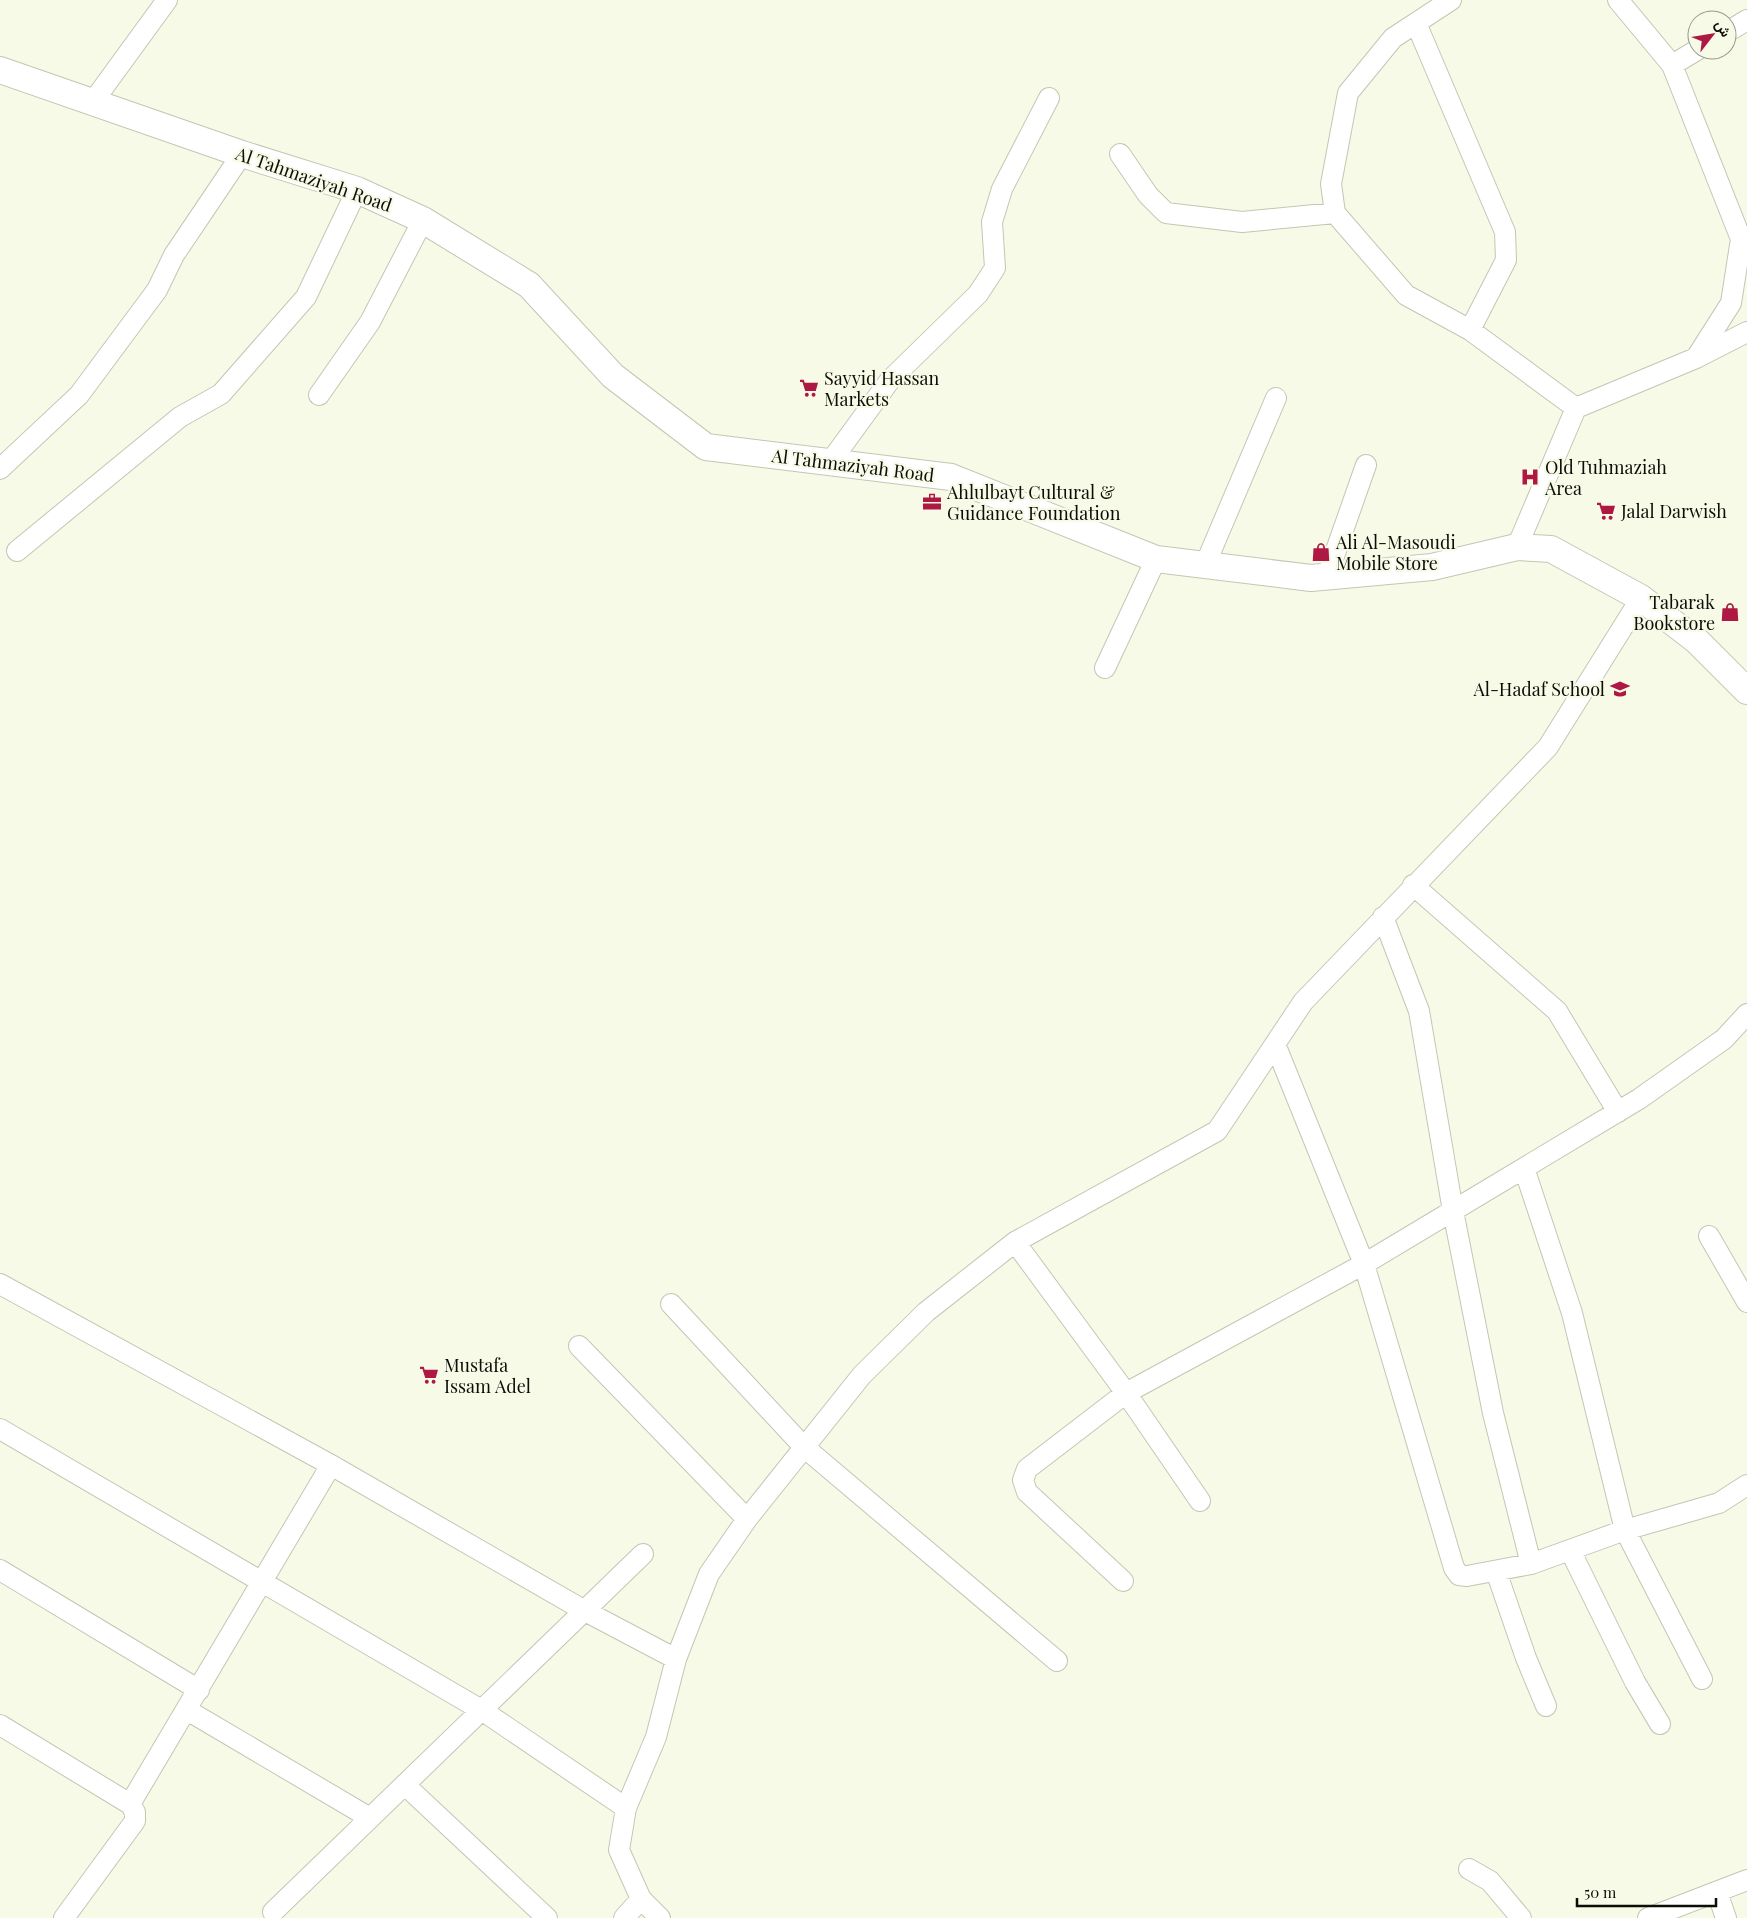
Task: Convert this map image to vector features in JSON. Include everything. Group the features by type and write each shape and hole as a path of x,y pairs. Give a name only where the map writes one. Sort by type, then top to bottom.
{"main road":[{"name":"Al Tahmaziyah Road","path":"0,70 242,154 357,190 423,220 529,285 613,376 706,447 950,477 1156,559 1311,578 1432,568 1517,547 1551,549 1641,598 1697,641 1747,691"}],"street":[{"path":"92,103 167,0"},
{"path":"1452,0 1393,38 1348,93 1332,184 1335,213 1406,295 1470,330 1576,408"},
{"path":"1618,0 1672,65 1741,239 1731,303 1696,358"},
{"path":"1416,23 1505,232 1506,260 1470,330"},
{"path":"1672,65 1687,56"},
{"path":"831,461 890,380 978,294 994,268 992,222 1002,189 1049,98"},
{"path":"0,470 80,395 157,290 174,255 242,154"},
{"path":"1120,154 1148,196 1166,213 1242,222 1335,213"},
{"path":"17,552 180,417 220,394 306,297 357,190"},
{"path":"319,395 370,322 423,220"},
{"path":"1517,547 1576,408 1696,358 1747,332"},
{"path":"1205,565 1276,398"},
{"path":"1327,576 1366,465"},
{"path":"1105,668 1156,559"},
{"path":"660,1918 641,1899 619,1850 626,1808 656,1737 676,1659 709,1574 747,1519 862,1375 926,1312 1015,1242 1216,1131 1303,1002 1413,884 1548,747 1641,598"},
{"path":"1413,884 1557,1011 1618,1112"},
{"path":"1383,917 1419,1011 1453,1211 1493,1413 1531,1564"},
{"path":"1123,1581 1027,1492 1023,1480 1027,1469 1126,1393 1364,1264 1618,1112 1724,1039 1747,1014"},
{"path":"1275,1044 1364,1264 1454,1568 1459,1575 1467,1576 1531,1564 1625,1530 1719,1503 1747,1485"},
{"path":"1524,1168 1572,1313 1625,1530 1702,1679"},
{"path":"1710,1236 1747,1302"},
{"path":"1015,1242 1126,1393 1200,1501"},
{"path":"0,1284 331,1466 585,1611 676,1659"},
{"path":"671,1304 804,1447 1058,1661"},
{"path":"579,1346 747,1519"},
{"path":"0,1429 263,1581 482,1711 626,1808"},
{"path":"130,1804 331,1466"},
{"path":"1570,1550 1635,1682 1660,1724"},
{"path":"273,1912 643,1554"},
{"path":"0,1570 199,1690"},
{"path":"1496,1571 1526,1658 1546,1706"},
{"path":"187,1710 370,1818"},
{"path":"0,1725 130,1804 135,1812 135,1820 64,1918"},
{"path":"405,1785 547,1918"},
{"path":"1468,1869 1490,1881 1521,1918"},
{"path":"1648,1918 1747,1880"},
{"path":"1717,1892 1726,1918"},
{"path":"624,1918 641,1899"}],"place":[{"name":"Sayyid Hassan Markets","path":"809,388"},
{"name":"Old Tuhmaziah Area","path":"1530,477"},
{"name":"Ahlulbayt Cultural & Guidance Foundation","path":"932,502"},
{"name":"Jalal Darwish","path":"1606,511"},
{"name":"Ali Al-Masoudi Mobile Store","path":"1321,552"},
{"name":"Tabarak Bookstore","path":"1730,612"},
{"name":"Al-Hadaf School","path":"1620,689"},
{"name":"Mustafa Issam Adel","path":"429,1375"}]}
